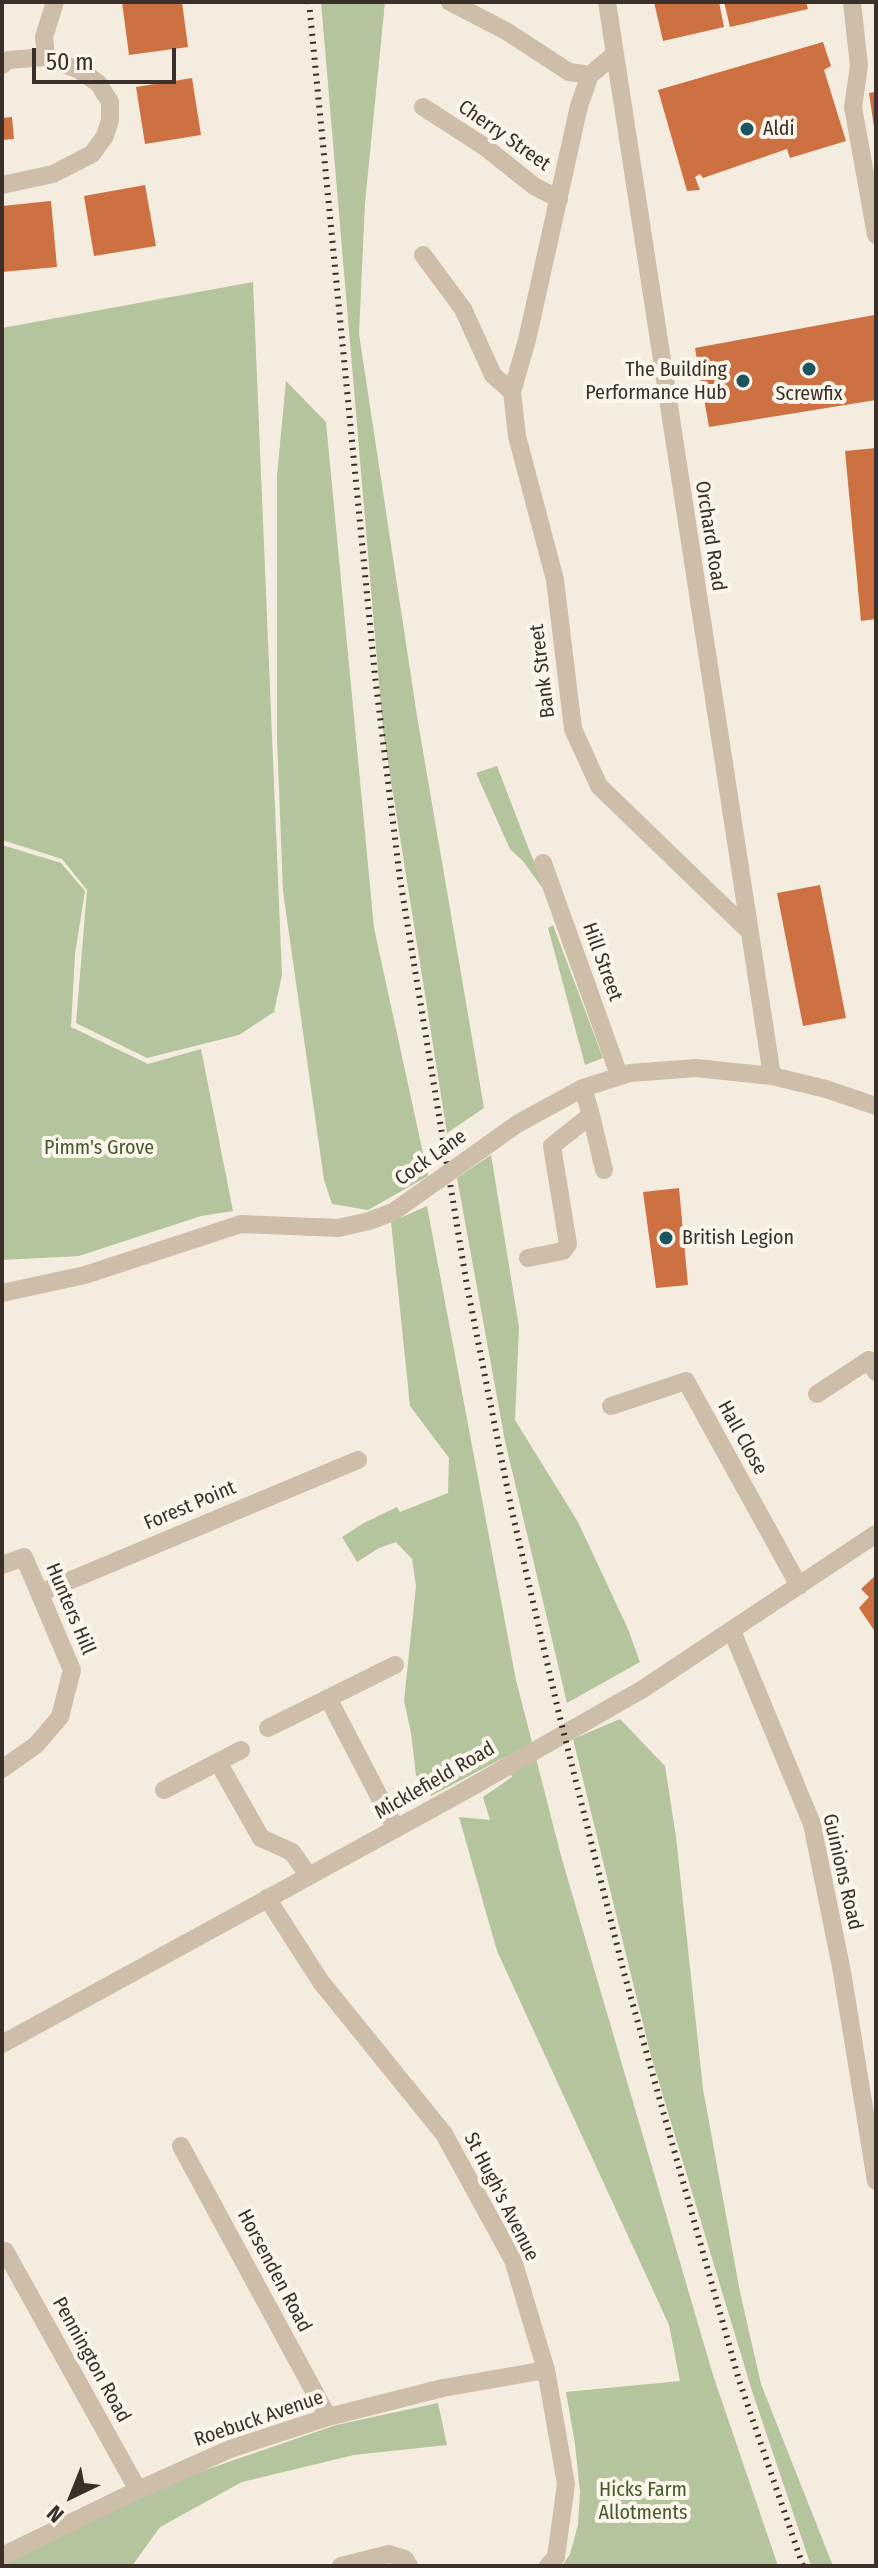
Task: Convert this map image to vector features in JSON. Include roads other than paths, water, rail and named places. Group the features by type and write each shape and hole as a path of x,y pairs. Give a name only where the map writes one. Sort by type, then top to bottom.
{"street":[{"path":"46,57 44,37 55,2"},
{"path":"450,2 506,31 569,72 590,75 615,54"},
{"name":"Orchard Road","path":"607,2 772,1076"},
{"path":"852,2 859,66 853,107 876,235"},
{"path":"2,65 8,60 46,57 79,70 98,83 110,102 110,120 105,136 92,154 53,174 2,185"},
{"name":"Bank Street","path":"590,75 579,106 512,392 517,436 555,580 573,729 599,786 748,930"},
{"name":"Cherry Street","path":"423,107 485,147 534,186 559,199"},
{"path":"423,255 463,309 493,375 512,392"},
{"name":"Hill Street","path":"543,863 619,1075"},
{"name":"Cock Lane","path":"2,1293 85,1275 241,1224 338,1228 369,1221 393,1212 517,1124 583,1088 619,1075 696,1068 772,1076 826,1089 876,1106"},
{"path":"583,1088 604,1170"},
{"path":"528,1258 563,1251 568,1244 552,1146 591,1115"},
{"path":"817,1394 869,1360 876,1372"},
{"name":"Hall Close","path":"611,1406 686,1381 799,1586"},
{"name":"Forest Point","path":"40,1593 358,1460"},
{"name":"Micklefield Road","path":"2,2044 396,1829 643,1689 876,1534"},
{"name":"Hunters Hill","path":"2,1565 24,1557 72,1670 60,1717 36,1745 2,1769"},
{"name":"Guinions Road","path":"732,1631 812,1824 842,1972 876,2181"},
{"path":"268,1728 395,1665"},
{"path":"328,1698 396,1829"},
{"path":"164,1790 241,1750"},
{"path":"218,1762 261,1838 292,1852 308,1875"},
{"name":"St Hugh's Avenue","path":"267,1898 321,1982 444,2134 513,2260 546,2370 566,2484 556,2557 548,2566"},
{"name":"Horsenden Road","path":"181,2146 328,2417"},
{"name":"Pennington Road","path":"5,2251 138,2490"},
{"name":"Roebuck Avenue","path":"2,2556 230,2449 328,2417 443,2388 546,2370"},
{"path":"341,2566 389,2554 405,2559 409,2566"}],"railway":[{"path":"309,2 375,676 400,879 467,1286 511,1507 624,1973 739,2380 803,2566"}],"place":[{"name":"Aldi","path":"747,129"},
{"name":"Screwfix","path":"809,369"},
{"name":"The Building Performance Hub","path":"743,381"},
{"name":"British Legion","path":"666,1238"}],"park label":[{"name":"Pimm's Grove","path":"99,1148"},
{"name":"Hicks Farm Allotments","path":"643,2502"}]}
